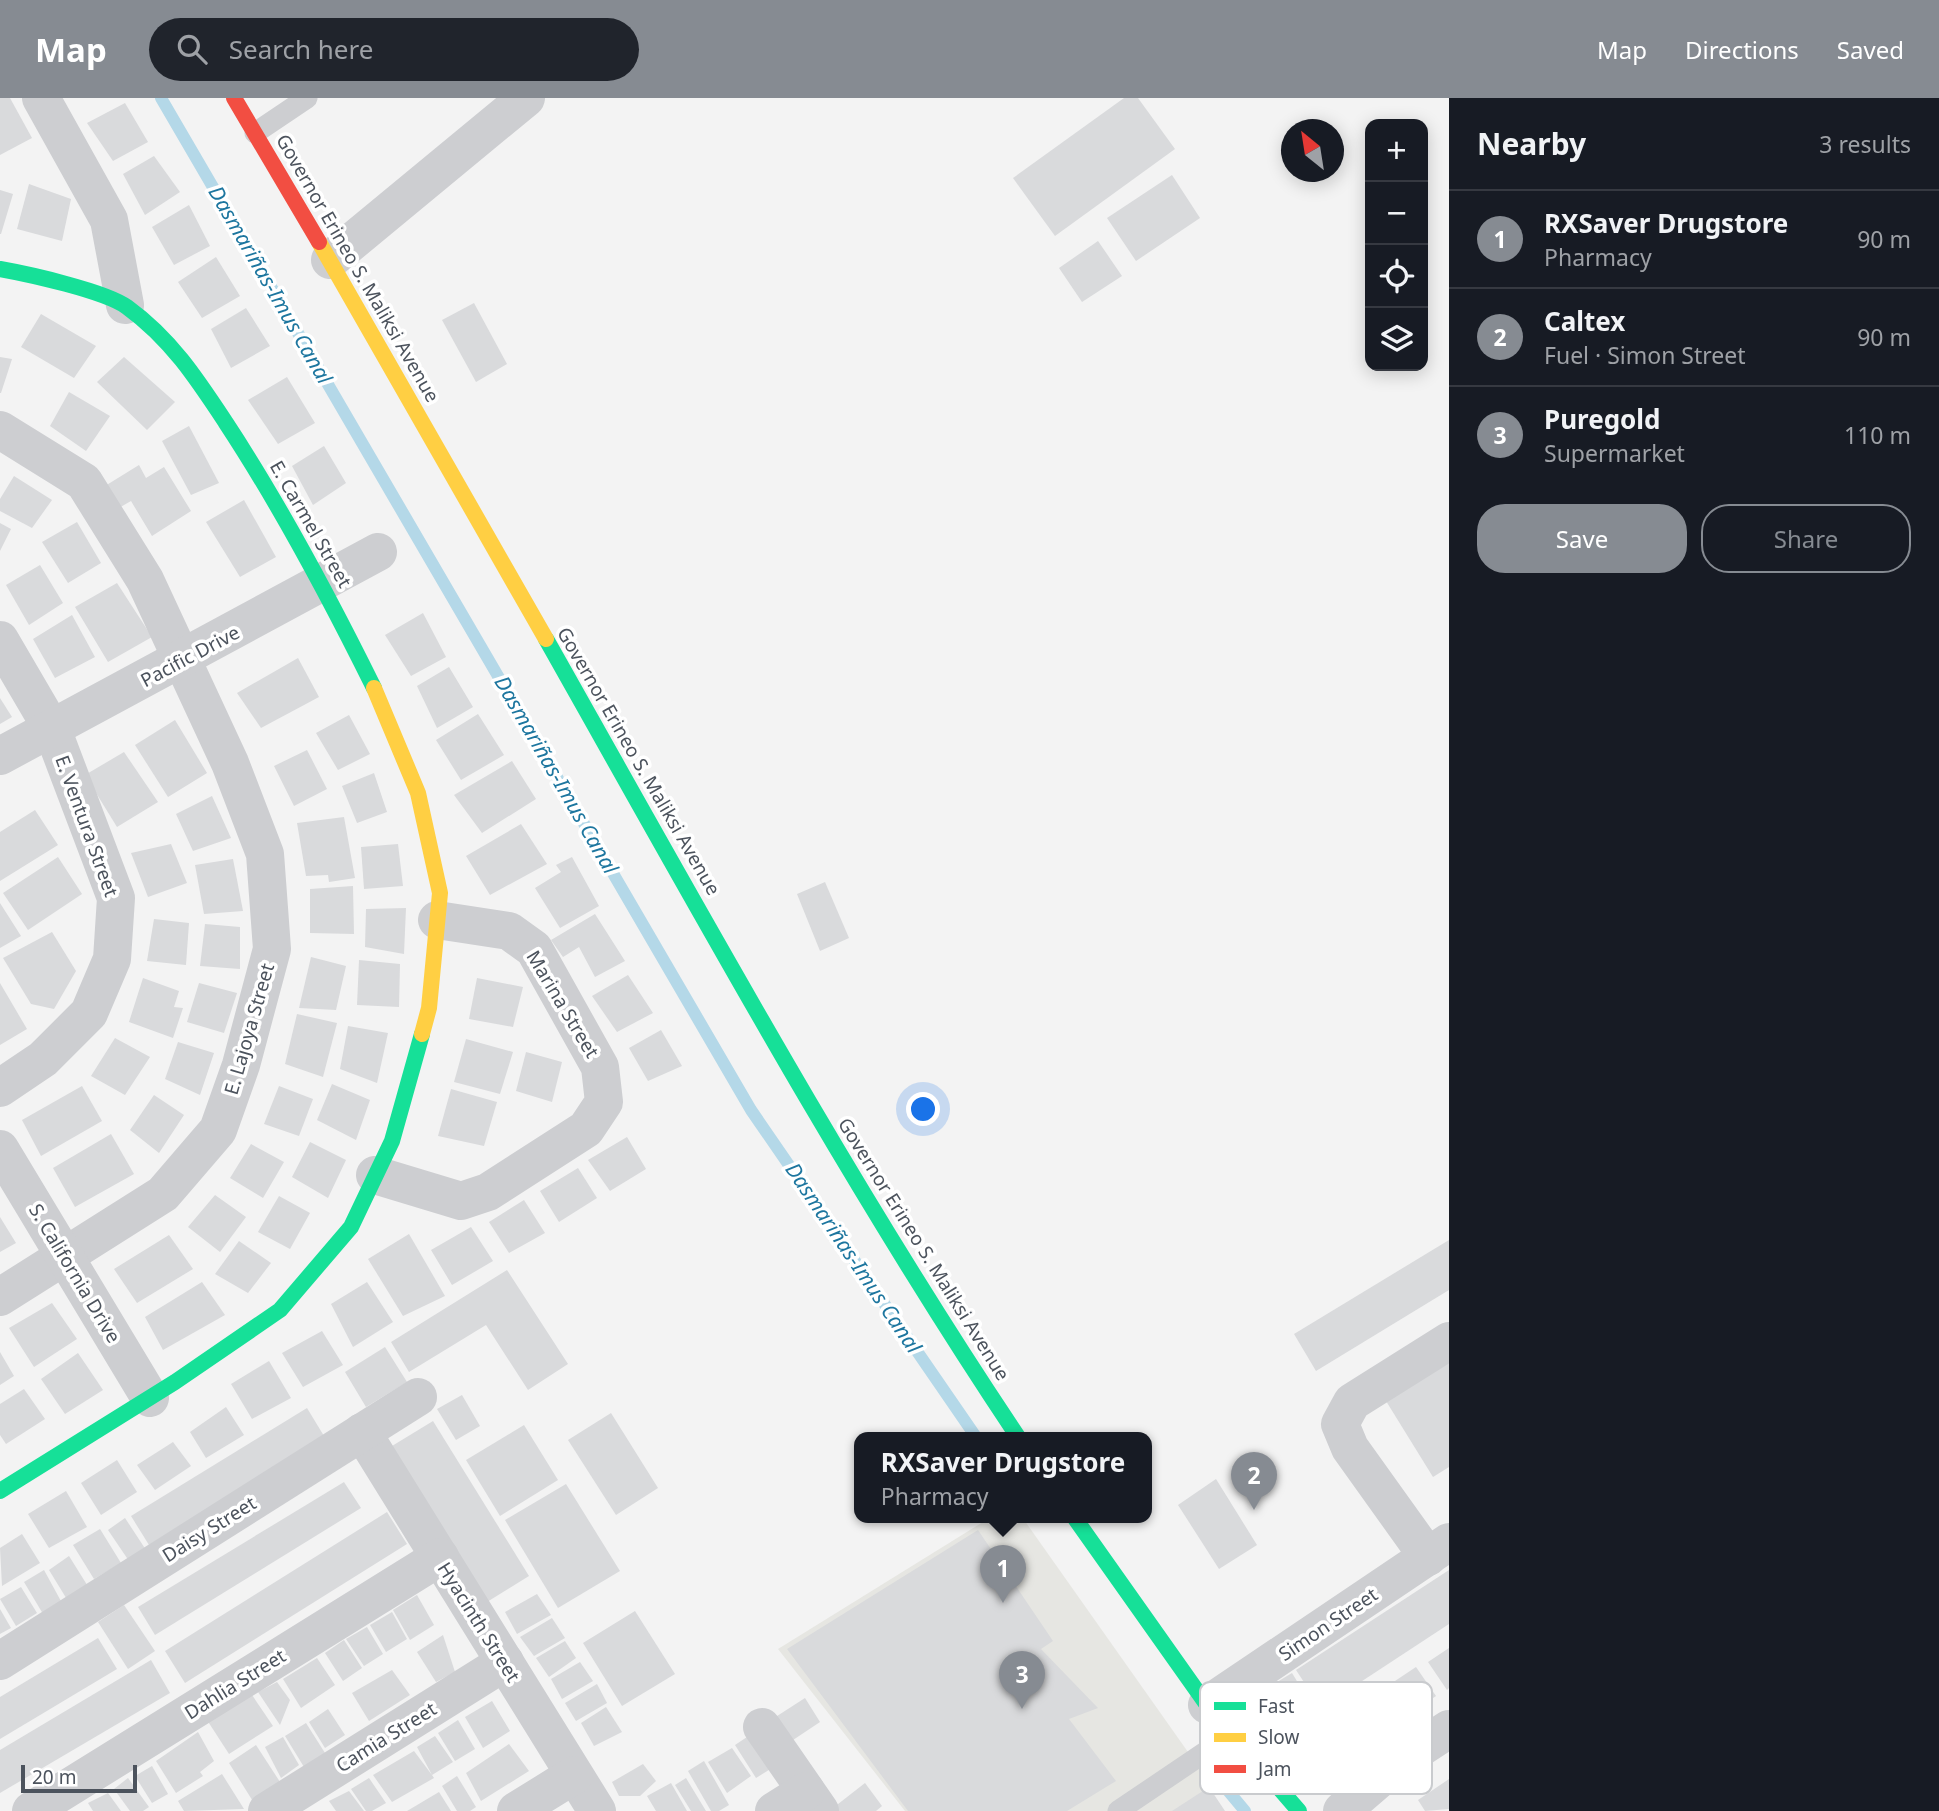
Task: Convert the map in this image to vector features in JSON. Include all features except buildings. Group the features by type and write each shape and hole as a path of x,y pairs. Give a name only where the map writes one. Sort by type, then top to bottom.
{"main road":[{"name":"Governor Erineo S. Maliksi Avenue","path":"234,98 330,260 810,1105 965,1360 1015,1432"},
{"name":"E. Carmel Street","path":"0,269 39,276 125,304 181,355 246,453 322,584 380,702 418,793 440,893 429,1008 392,1141 351,1227 280,1310 150,1398 0,1491"},
{"path":"1078,1523 1200,1695"},
{"path":"1282,1794 1295,1810"}],"street":[{"path":"41,98 109,220 125,304"},
{"path":"330,260 526,98"},
{"name":"E. Lajoya Street","path":"0,430 84,482 145,580 230,764 265,854 272,949 241,1065 218,1130 163,1194 66,1258 0,1297"},
{"name":"Pacific Drive","path":"0,756 378,552"},
{"name":"E. Ventura Street","path":"0,640 52,729 116,898 112,959 89,1013 43,1059 0,1088"},
{"name":"Marina Street","path":"375,1175 461,1201 488,1192 586,1129 604,1102 600,1067 534,949 509,931 437,920"},
{"name":"S. California Drive","path":"0,1149 150,1398"},
{"path":"1439,1549 1350,1448 1340,1424 1352,1402 1449,1341"},
{"name":"Daisy Street","path":"0,1661 418,1397"},
{"name":"Hyacinth Street","path":"362,1432 597,1811"},
{"name":"Simon Street","path":"1241,1682 1439,1549"},
{"name":"Dahlia Street","path":"31,1811 440,1557"},
{"name":"Camia Street","path":"267,1811 505,1662"},
{"path":"762,1727 813,1801 774,1811"},
{"path":"1432,1740 1449,1729"},
{"path":"516,1811 574,1774"},
{"path":"1342,1811 1361,1794"}],"lane":[{"path":"255,133 307,98"},
{"path":"1118,1811 1200,1756"}],"shaded area":[{"path":"981,1523 1026,1523 1200,1769 1201,1794 1177,1811 905,1811 778,1649"}],"waterway":[{"name":"Dasmariñas-Imus Canal","path":"161,98 751,1110 973,1432"},
{"name":"Dasmariñas-Imus Canal","path":"1231,1794 1245,1811"}],"traffic: fast":[{"path":"0,269 66,284 116,301 143,319 170,346 247,455 286,520 374,688"},
{"path":"546,639 833,1142 893,1242 1015,1432"},
{"path":"0,1491 175,1382 280,1310 351,1227 392,1141 422,1034"},
{"path":"1078,1523 1200,1695"},
{"path":"1284,1794 1299,1811"}],"traffic: slow":[{"path":"319,242 546,639"},
{"path":"374,688 418,793 440,893 429,1008 422,1034"}],"traffic: jam":[{"path":"234,98 319,242"}],"place":[{"name":"Caltex","path":"1254,1510"},
{"name":"RXSaver Drugstore","path":"1003,1603"},
{"name":"Puregold","path":"1022,1709"}]}
